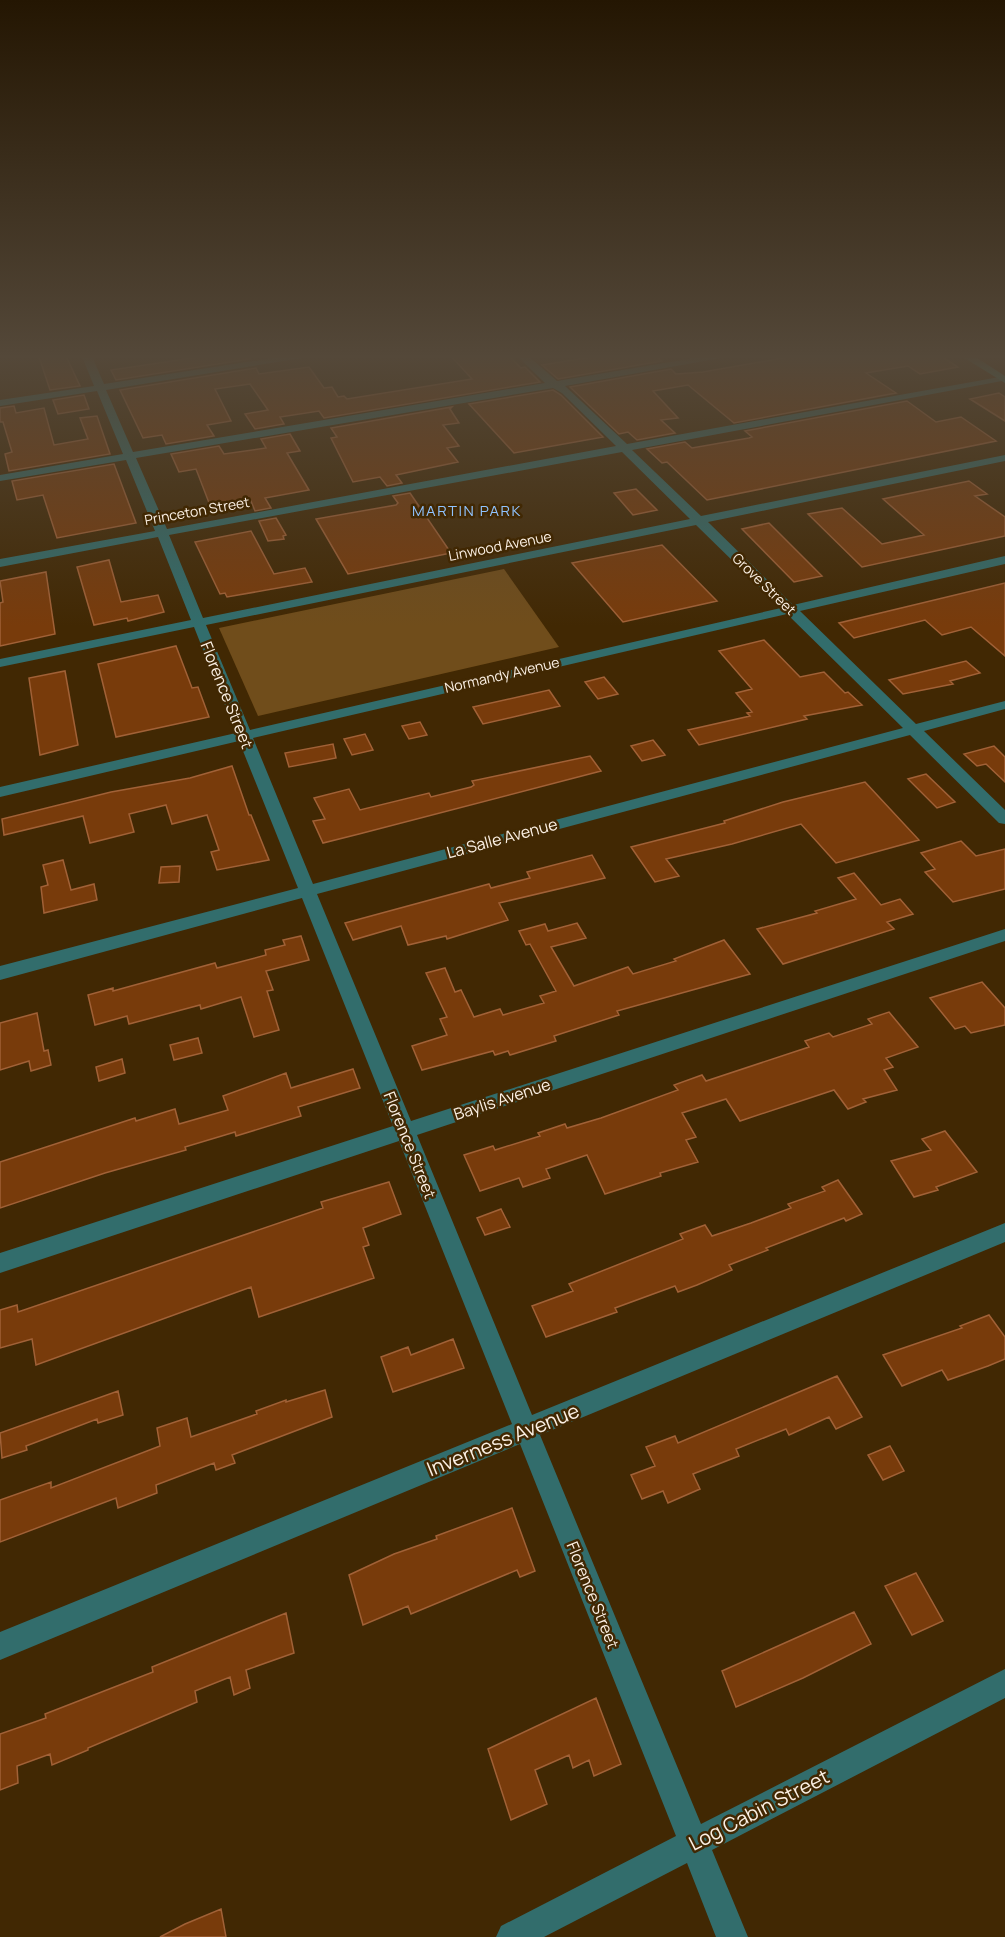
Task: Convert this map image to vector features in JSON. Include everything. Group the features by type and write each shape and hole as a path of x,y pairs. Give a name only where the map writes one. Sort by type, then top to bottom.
{"street":[{"name":"Florence Street","path":"123,444 162,532 732,1937"},
{"path":"0,478 198,444"},
{"name":"Grove Street","path":"622,444 1005,819"},
{"name":"Princeton Street","path":"0,563 646,444"},
{"name":"Linwood Avenue","path":"0,663 1005,458"},
{"name":"Normandy Avenue","path":"0,792 1005,560"},
{"name":"La Salle Avenue","path":"0,973 1005,705"},
{"name":"Baylis Avenue","path":"0,1263 1005,935"},
{"name":"Inverness Avenue","path":"0,1646 1005,1233"},
{"name":"Log Cabin Street","path":"513,1937 1005,1683"}],"shaded area":[{"path":"504,569 559,647 258,716 219,628"}],"building":[{"path":"10,444 107,444 110,454 9,471 5,454 12,452"},
{"path":"264,444 296,444 300,451 287,453 309,490 265,498 271,508 255,511 251,501 211,508 196,469 179,472 171,454 219,446 224,454 266,448"},
{"path":"334,444 459,446 447,448 458,462 396,475 402,483 387,486 380,477 353,482"},
{"path":"506,444 562,444 514,453"},
{"path":"672,444 688,444 692,448 713,444 979,444 707,500 667,462 662,463 647,449"},
{"path":"114,464 136,523 57,538 43,495 17,500 12,481"},
{"path":"969,481 987,494 975,496 1005,517 1005,536 862,567 808,514 842,508 882,544 924,535 883,499"},
{"path":"636,489 657,510 633,515 614,493"},
{"path":"410,493 451,553 348,574 316,519 396,505 398,503 393,496"},
{"path":"276,518 286,535 283,536 284,539 268,541 259,521"},
{"path":"769,523 822,576 794,582 742,529"},
{"path":"251,531 274,574 305,568 312,582 227,597 225,593 220,594 195,542"},
{"path":"662,545 717,601 623,622 572,563"},
{"path":"109,560 121,602 158,595 164,612 128,621 127,618 94,625 77,567"},
{"path":"46,572 55,634 0,646 0,603 3,602 0,581"},
{"path":"1005,583 1005,656 971,627 942,635 925,620 854,638 839,623"},
{"path":"764,640 800,677 824,672 845,693 848,692 862,705 804,716 807,719 699,745 688,730 750,716 747,713 752,712 736,693 752,689 719,651"},
{"path":"176,646 192,688 198,687 209,717 116,737 98,664"},
{"path":"966,661 980,673 950,681 953,684 903,694 889,680"},
{"path":"65,671 78,745 40,755 29,678"},
{"path":"604,677 618,694 598,699 585,682"},
{"path":"549,690 560,706 483,724 473,707"},
{"path":"420,722 427,735 409,739 402,726"},
{"path":"365,734 373,750 352,755 344,739"},
{"path":"653,740 665,755 642,761 631,746"},
{"path":"333,744 336,758 289,767 285,753"},
{"path":"994,746 1005,757 1005,782 986,764 977,766 964,754"},
{"path":"590,756 601,771 323,843 313,821 325,819 314,798 349,789 360,810 429,793 431,797 471,787 474,785 472,781"},
{"path":"232,766 249,815 251,815 269,860 217,870 211,852 219,850 207,815 172,824 166,805 129,814 134,832 90,843 83,816 4,835 2,819 111,792 190,778"},
{"path":"926,774 955,802 937,808 908,779"},
{"path":"865,782 919,840 836,863 801,824 732,844 666,859 679,876 655,882 631,847 725,823 724,821 783,802"},
{"path":"961,841 976,856 1005,849 1005,889 953,902 925,872 935,869 921,853"},
{"path":"592,855 605,878 499,903 508,920 447,939 446,936 408,945 401,926 353,940 345,923 489,884 491,888 530,878 527,872"},
{"path":"63,860 71,890 94,884 97,900 44,913 41,887 48,885 43,865"},
{"path":"180,866 179,882 159,883 161,867"},
{"path":"854,873 881,905 900,899 913,914 887,922 894,929 783,964 757,929 817,913 815,911 856,899 838,878"},
{"path":"577,923 586,938 551,947 574,986 628,967 633,974 676,961 674,959 724,940 750,974 617,1011 619,1015 554,1036 556,1041 510,1055 508,1051 495,1055 493,1051 422,1070 412,1046 447,1035 440,1019 447,1017 426,973 445,968 455,992 461,990 474,1017 500,1009 503,1015 544,1003 540,996 556,991 530,944 526,945 519,931 545,924 548,931"},
{"path":"301,936 309,960 266,971 273,990 267,991 279,1030 254,1037 241,997 201,1009 200,1005 129,1024 127,1016 95,1025 88,995 113,988 113,991 215,963 217,968 266,955 265,950 285,945 283,940"},
{"path":"982,982 1005,1008 1005,1025 971,1033 965,1026 955,1029 930,998"},
{"path":"889,1012 918,1047 886,1058 893,1067 884,1070 897,1090 863,1099 866,1102 848,1109 834,1090 740,1121 726,1099 682,1113 696,1137 686,1140 698,1162 660,1173 661,1176 605,1194 587,1155 546,1169 550,1178 523,1187 519,1178 480,1191 464,1155 493,1146 495,1150 540,1136 538,1133 565,1124 567,1128 601,1118 678,1090 674,1085 702,1075 706,1081 809,1047 805,1041 829,1033 833,1037 872,1024 868,1019"},
{"path":"37,1013 44,1051 48,1050 51,1065 31,1071 29,1061 0,1070 0,1023"},
{"path":"198,1038 202,1053 174,1060 170,1045"},
{"path":"122,1059 125,1073 99,1081 96,1067"},
{"path":"353,1069 360,1088 298,1107 301,1116 236,1136 235,1132 185,1147 186,1150 105,1173 0,1208 0,1162 135,1118 136,1121 175,1109 179,1124 228,1110 223,1096 286,1073 291,1088"},
{"path":"945,1131 977,1172 936,1187 938,1190 914,1197 891,1161 931,1150 922,1139"},
{"path":"838,1180 862,1214 846,1221 844,1218 766,1248 768,1250 729,1265 732,1270 697,1285 678,1292 675,1286 615,1308 617,1312 546,1337 532,1306 573,1291 569,1284 683,1239 680,1234 705,1225 712,1236 791,1208 788,1204 825,1191 822,1187"},
{"path":"389,1182 401,1214 363,1228 369,1245 363,1247 374,1278 259,1317 251,1287 36,1365 32,1339 0,1348 0,1310 17,1305 18,1312 323,1208 321,1202"},
{"path":"501,1209 510,1227 485,1235 477,1218"},
{"path":"989,1315 1005,1337 1005,1359 988,1366 948,1380 942,1370 902,1386 883,1355 962,1328 960,1326"},
{"path":"453,1339 464,1368 393,1392 381,1357 408,1347 411,1355"},
{"path":"837,1376 862,1417 836,1429 829,1417 789,1435 786,1429 736,1449 739,1456 693,1474 700,1489 668,1503 663,1491 642,1499 631,1475 655,1466 646,1447 675,1436 678,1443"},
{"path":"325,1390 332,1417 232,1455 235,1463 216,1470 214,1463 156,1485 157,1493 118,1508 116,1498 0,1542 0,1500 51,1482 51,1488 160,1446 157,1428 187,1418 191,1437 257,1414 256,1411 286,1400 286,1402"},
{"path":"118,1391 123,1415 98,1423 97,1419 26,1446 27,1450 2,1458 0,1433"},
{"path":"890,1446 904,1471 883,1480 868,1455"},
{"path":"512,1508 535,1571 520,1577 517,1570 411,1614 408,1606 363,1625 349,1575 394,1554 437,1539 436,1536"},
{"path":"916,1573 943,1621 912,1635 885,1586"},
{"path":"854,1612 871,1644 803,1678 736,1707 722,1671"},
{"path":"286,1613 294,1653 246,1670 250,1688 234,1695 230,1677 195,1691 197,1702 88,1748 88,1750 52,1765 50,1754 17,1766 18,1783 0,1790 0,1734 46,1718 45,1714 153,1672 152,1667"},
{"path":"596,1698 621,1764 594,1776 589,1760 573,1768 569,1755 535,1770 547,1804 511,1820 488,1749"},
{"path":"221,1909 226,1937 160,1937 185,1924"}],"district":[{"name":"MARTIN PARK","path":"467,511"}]}
